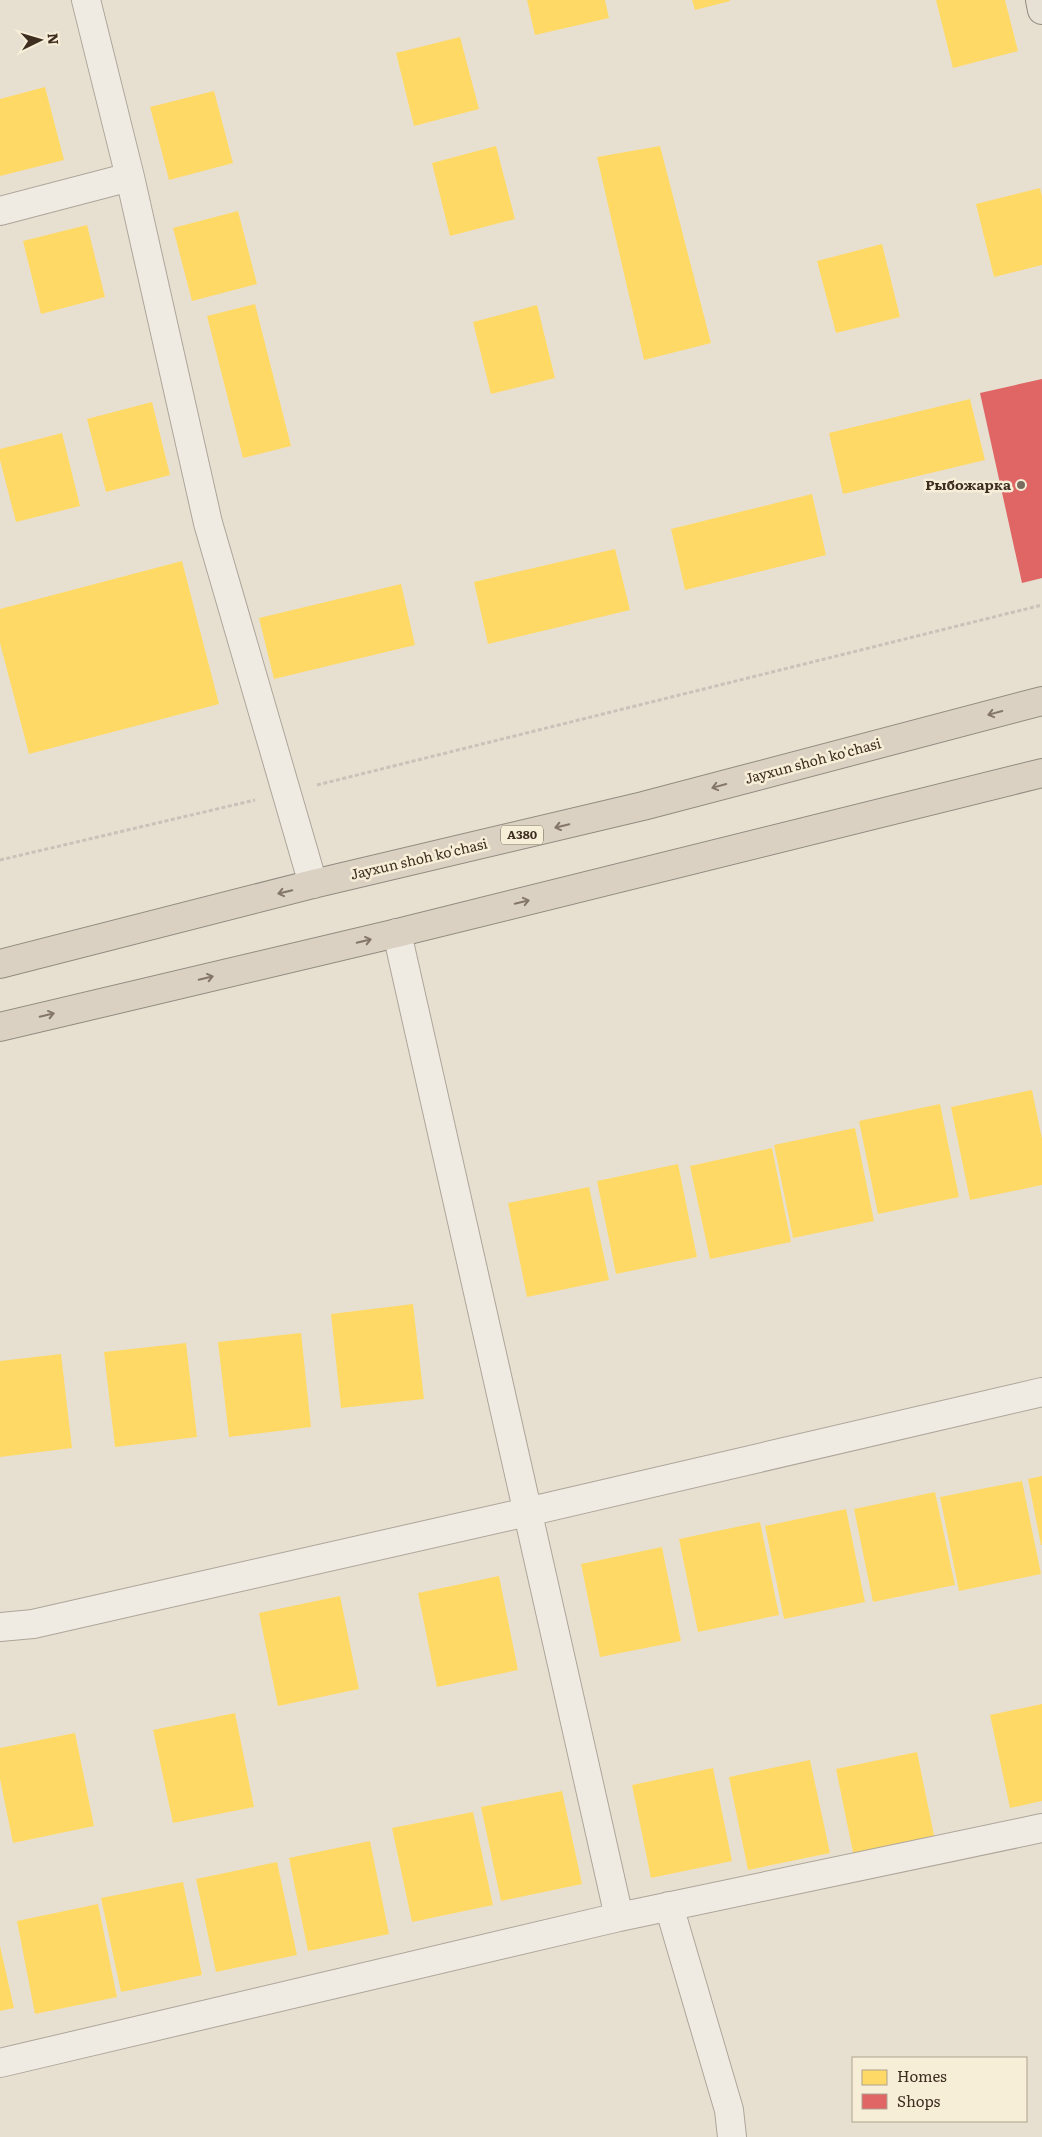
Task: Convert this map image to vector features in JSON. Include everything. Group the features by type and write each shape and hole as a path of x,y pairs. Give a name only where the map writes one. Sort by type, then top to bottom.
{"highway":[{"name":"Jayxun shoh ko'chasi","path":"0,964 313,884 643,806 1042,701"},
{"path":"0,1026 397,933 1042,774"}],"main road":[{"path":"1040,0 1042,10"}],"street":[{"path":"86,0 130,177 208,523 313,884"},
{"path":"0,211 130,177"},
{"path":"397,933 618,1917"},
{"path":"0,1627 33,1624 528,1512 1042,1392"},
{"path":"0,2063 618,1917 1042,1828"},
{"path":"669,1906 729,2110 732,2137"}],"path":[{"path":"0,860 286,793 1042,605"}],"building: Homes":[{"path":"527,0 605,0 609,18 535,35"},
{"path":"692,0 730,0 730,1 695,10"},
{"path":"936,0 1005,0 1018,51 953,68"},
{"path":"460,37 479,109 414,126 396,53"},
{"path":"45,87 64,160 0,176 0,99"},
{"path":"214,91 233,163 169,180 150,107"},
{"path":"496,146 515,219 450,236 432,163"},
{"path":"660,146 711,343 644,360 597,157"},
{"path":"1040,188 1042,197 1042,265 994,277 976,204"},
{"path":"238,211 257,284 192,301 173,228"},
{"path":"87,225 105,297 41,314 23,241"},
{"path":"882,244 900,317 836,333 817,261"},
{"path":"255,304 291,446 243,458 207,316"},
{"path":"537,305 555,378 491,394 473,322"},
{"path":"970,399 985,460 843,494 829,433"},
{"path":"152,402 170,475 106,492 87,419"},
{"path":"62,433 80,506 16,522 0,460 0,449"},
{"path":"812,494 826,555 685,590 671,529"},
{"path":"615,549 630,610 488,644 474,582"},
{"path":"182,561 219,704 29,754 0,643 0,609"},
{"path":"401,584 415,645 274,679 259,618"},
{"path":"1032,1090 1042,1139 1042,1185 970,1200 951,1107"},
{"path":"940,1104 959,1197 878,1214 859,1121"},
{"path":"855,1128 874,1221 793,1238 774,1145"},
{"path":"772,1148 791,1242 710,1259 690,1166"},
{"path":"678,1164 697,1257 616,1274 597,1181"},
{"path":"589,1187 609,1280 527,1297 508,1203"},
{"path":"413,1304 424,1399 341,1408 331,1314"},
{"path":"301,1333 311,1427 229,1437 218,1342"},
{"path":"186,1343 197,1437 115,1447 104,1352"},
{"path":"61,1354 72,1448 0,1457 0,1361"},
{"path":"1042,1476 1042,1545 1041,1545 1028,1479"},
{"path":"1022,1481 1041,1574 959,1591 940,1497"},
{"path":"935,1492 955,1585 873,1602 854,1509"},
{"path":"846,1509 865,1602 784,1619 765,1526"},
{"path":"760,1522 779,1615 698,1632 679,1539"},
{"path":"662,1547 681,1641 600,1657 581,1564"},
{"path":"499,1576 518,1670 437,1687 418,1593"},
{"path":"340,1596 359,1689 278,1706 259,1613"},
{"path":"1042,1704 1042,1801 1010,1808 990,1715"},
{"path":"235,1713 254,1807 173,1823 153,1730"},
{"path":"75,1733 94,1826 13,1843 0,1779 0,1748"},
{"path":"917,1752 936,1845 855,1862 836,1769"},
{"path":"810,1760 830,1853 748,1870 729,1777"},
{"path":"713,1768 732,1861 651,1878 632,1785"},
{"path":"562,1791 582,1884 501,1901 481,1807"},
{"path":"473,1812 493,1905 412,1922 392,1828"},
{"path":"370,1841 389,1934 308,1951 289,1858"},
{"path":"277,1862 297,1955 216,1972 196,1879"},
{"path":"183,1882 202,1975 121,1992 101,1898"},
{"path":"98,1904 117,1997 35,2014 17,1921"},
{"path":"0,1946 14,2008 0,2011"}],"building: Shops":[{"name":"Рыбожарка","path":"1042,379 1042,578 1022,583 980,393"}],"place":[{"name":"Рыбожарка","path":"1021,485"}]}
